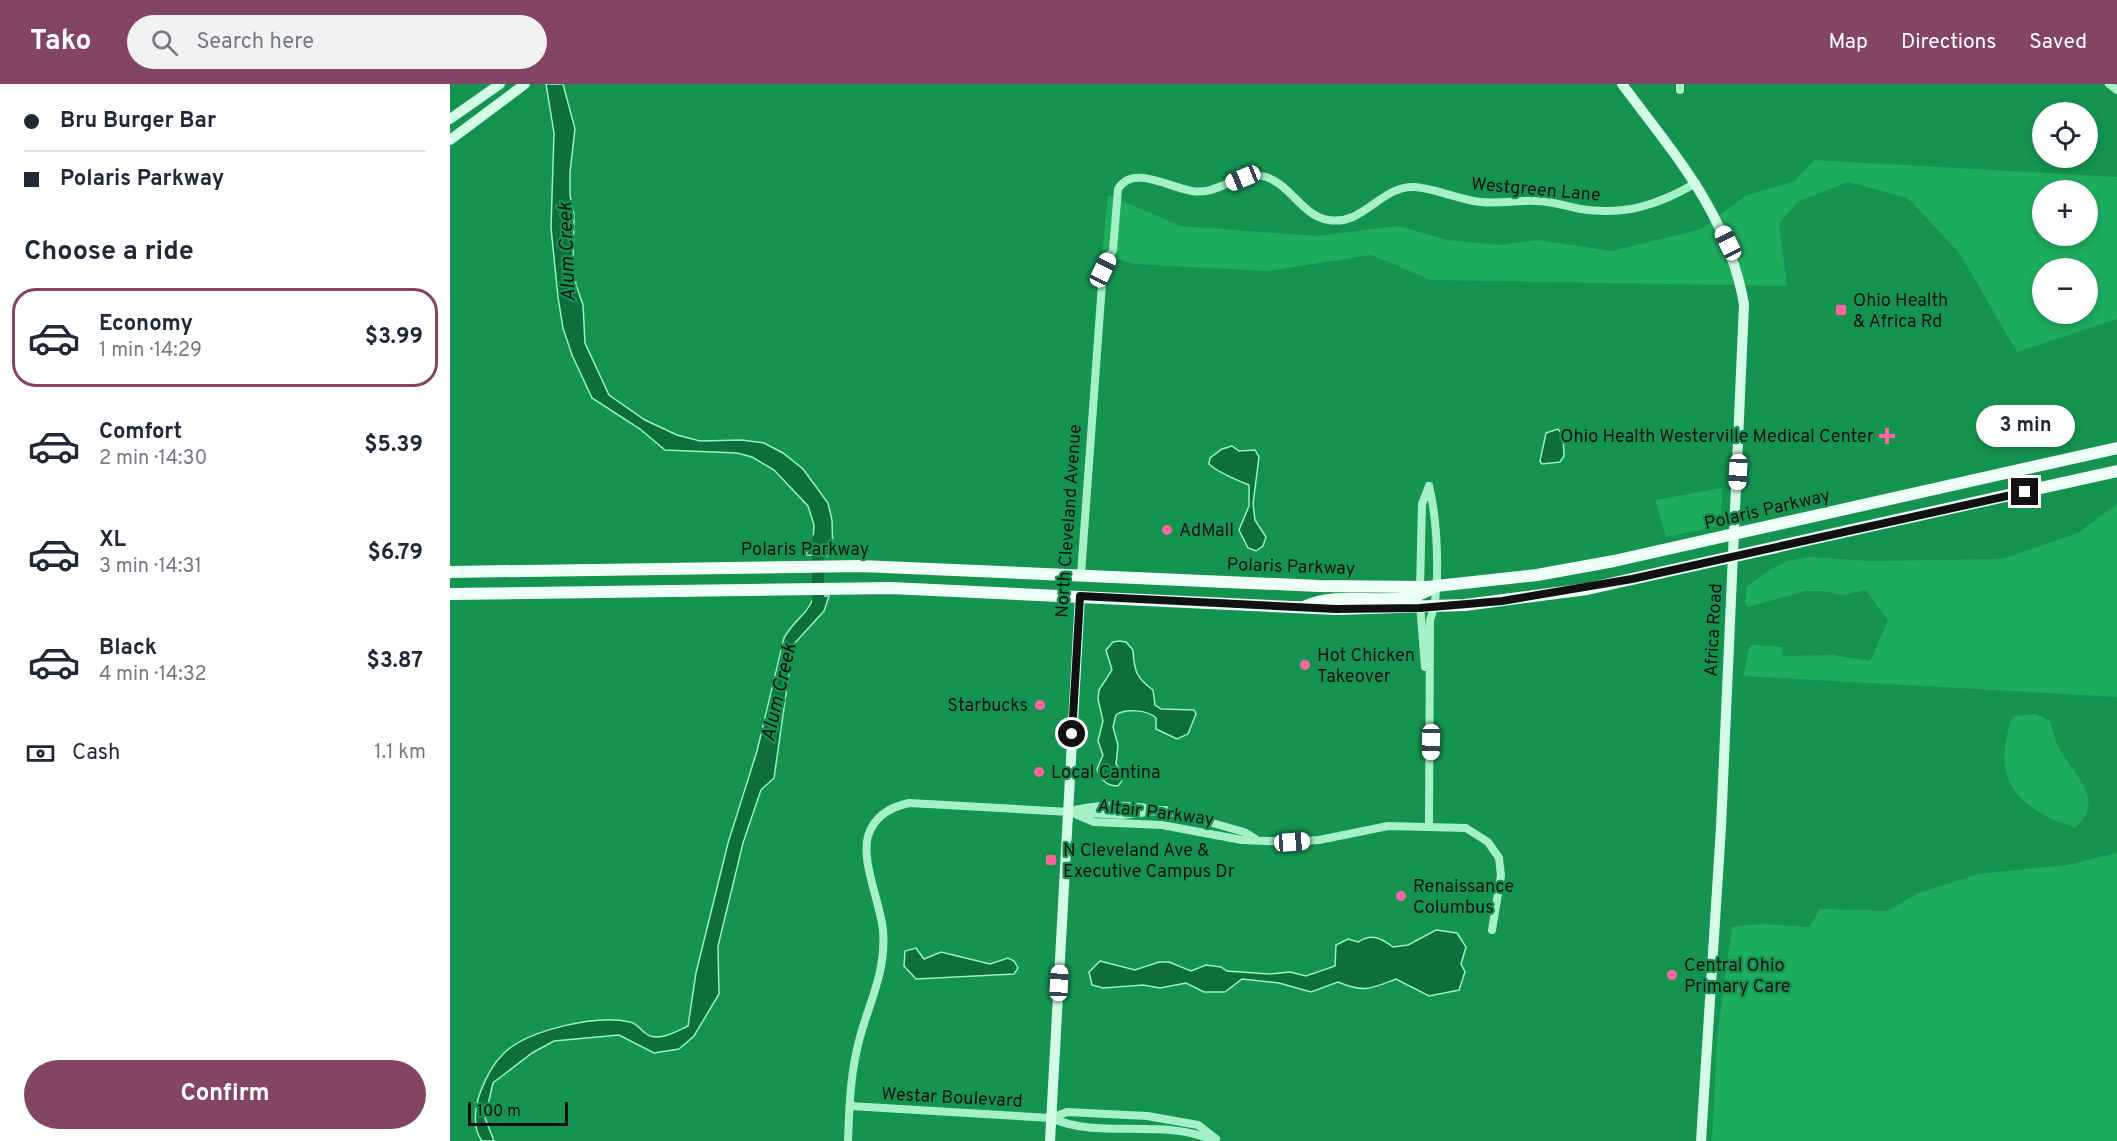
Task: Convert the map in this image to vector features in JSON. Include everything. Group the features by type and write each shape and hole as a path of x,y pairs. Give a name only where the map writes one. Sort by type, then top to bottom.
{"main road":[{"name":"Polaris Parkway","path":"1435,586 1537,575 1735,534 2117,448"},
{"name":"Polaris Parkway","path":"450,572 844,566 1081,574 1319,586 1420,597 1435,607 1554,594 1733,557 2117,471"},
{"name":"North Cleveland Avenue","path":"1080,596 1081,574"},
{"path":"450,594 843,588 1080,596 1302,607 1330,598 1420,597 1435,586"}],"street":[{"path":"450,119 500,84"},
{"path":"450,140 524,84"},
{"name":"Africa Road","path":"1622,84 1696,183 1728,243 1744,304 1721,827 1701,1141"},
{"path":"2109,84 2117,90"},
{"name":"Westgreen Lane","path":"1102,298 1103,270 1113,250 1118,189 1128,178 1148,179 1194,192 1209,191 1243,178 1269,178 1317,217 1339,221 1360,214 1386,195 1413,187 1480,202 1537,201 1601,212 1653,205 1696,183"},
{"name":"North Cleveland Avenue","path":"1081,574 1102,298"},
{"path":"1429,825 1430,689 1430,620 1435,607 1435,586 1434,504 1429,486 1422,504 1420,597 1423,647 1430,689"},
{"name":"North Cleveland Avenue","path":"1050,1141 1080,596"},
{"path":"848,1141 855,1055 878,989 883,957 882,927 867,853 869,834 876,820 892,808 909,803 1068,812"},
{"name":"Altair Parkway","path":"1068,812 1094,805 1165,810 1244,832 1254,838"},
{"name":"Altair Parkway","path":"1068,812 1094,822 1162,825 1242,840 1254,838 1292,842 1319,840 1370,827 1429,825 1472,830 1495,849 1501,874 1492,930"},
{"name":"Westar Boulevard","path":"850,1106 1051,1118 1068,1126 1191,1131 1216,1141"},
{"name":"Westar Boulevard","path":"1051,1118 1067,1112 1147,1116 1198,1125 1209,1131 1216,1141"}],"shaded area":[{"path":"1814,160 2117,177 2117,319 2017,352 1960,254 1908,198 1848,182 1797,202 1779,224 1787,286 1431,280 1371,255 1268,271 1135,264 1102,255 1108,195 1181,226 1317,236 1399,226 1447,240 1499,245 1538,240 1612,251 1702,229 1745,196 1795,181"},
{"path":"1722,488 1721,519 1717,526 1666,537 1655,500"},
{"path":"2117,504 2117,697 1743,676 1750,645 1782,647 1783,656 1833,655 1870,661 1888,621 1866,590 1844,595 1805,591 1748,607 1745,604 1746,587 1771,569 1788,561 1808,557 1871,561 2002,559 2078,533"},
{"path":"2036,714 2050,721 2057,744 2088,796 2085,817 2075,828 2032,807 2012,787 2007,774 2004,759 2010,723 2014,716"},
{"path":"2117,853 2117,1141 1712,1141 1717,1037 1732,927 1761,924 1809,927 1820,909 1888,911 1916,894 1978,874 2067,865"}],"water":[{"path":"546,84 563,84 575,129 570,172 570,195 574,215 573,264 576,285 583,305 585,343 609,395 645,420 677,435 700,441 742,440 764,443 783,453 803,469 828,503 832,520 833,556 806,555 813,541 814,525 808,506 774,470 752,457 737,453 665,450 640,429 592,398 572,355 563,328 558,297 551,228 554,133"},
{"path":"1558,429 1563,435 1564,456 1560,462 1542,464 1540,461 1546,433"},
{"path":"1232,446 1239,451 1255,450 1259,457 1253,504 1255,520 1266,537 1263,546 1256,551 1248,548 1239,530 1249,506 1249,485 1222,473 1209,464 1210,458 1222,449"},
{"path":"814,596 829,596 824,611 793,645 774,778 761,790 743,843 718,946 719,994 694,1036 679,1049 654,1053 619,1035 554,1041 532,1053 493,1083 485,1118 494,1141 482,1141 475,1117 480,1093 487,1077 504,1053 529,1037 564,1026 600,1020 632,1023 655,1037 661,1037 688,1026 696,973 728,843 757,751 784,638 808,608"},
{"path":"1113,642 1126,642 1133,650 1137,673 1153,690 1155,705 1161,709 1194,710 1196,714 1188,734 1177,739 1156,729 1156,718 1148,713 1131,711 1116,715 1113,727 1118,745 1116,764 1123,772 1124,778 1118,786 1104,781 1097,769 1103,755 1098,741 1103,721 1098,699 1099,690 1112,670 1106,650"},
{"path":"1436,930 1457,933 1466,947 1461,964 1465,972 1459,990 1429,996 1396,979 1361,989 1338,982 1311,992 1279,983 1242,979 1225,992 1204,992 1186,983 1160,988 1143,985 1103,988 1092,985 1089,972 1100,961 1135,970 1159,962 1169,962 1191,971 1206,965 1221,967 1227,971 1269,974 1290,972 1306,976 1335,966 1336,945 1348,939 1358,942 1372,937 1393,947 1408,945"},
{"path":"916,948 924,959 941,952 990,964 1008,958 1014,961 1018,968 1014,974 916,979 904,966 905,951"}],"waterway":[{"name":"Alum Creek","path":"814,611 818,607 818,539"}],"place":[{"name":"Ohio Health & Africa Rd","path":"1841,310"},
{"name":"Ohio Health Westerville Medical Center","path":"1887,436"},
{"name":"AdMall","path":"1167,530"},
{"name":"Hot Chicken Takeover","path":"1305,665"},
{"name":"Starbucks","path":"1040,705"},
{"name":"Local Cantina","path":"1039,772"},
{"name":"N Cleveland Ave & Executive Campus Dr","path":"1051,860"},
{"name":"Renaissance Columbus","path":"1401,896"},
{"name":"Central Ohio Primary Care","path":"1672,975"}],"route":[{"path":"1072,734 1080,596 1336,609 1420,608 1502,601 1632,579 2025,492"}]}
